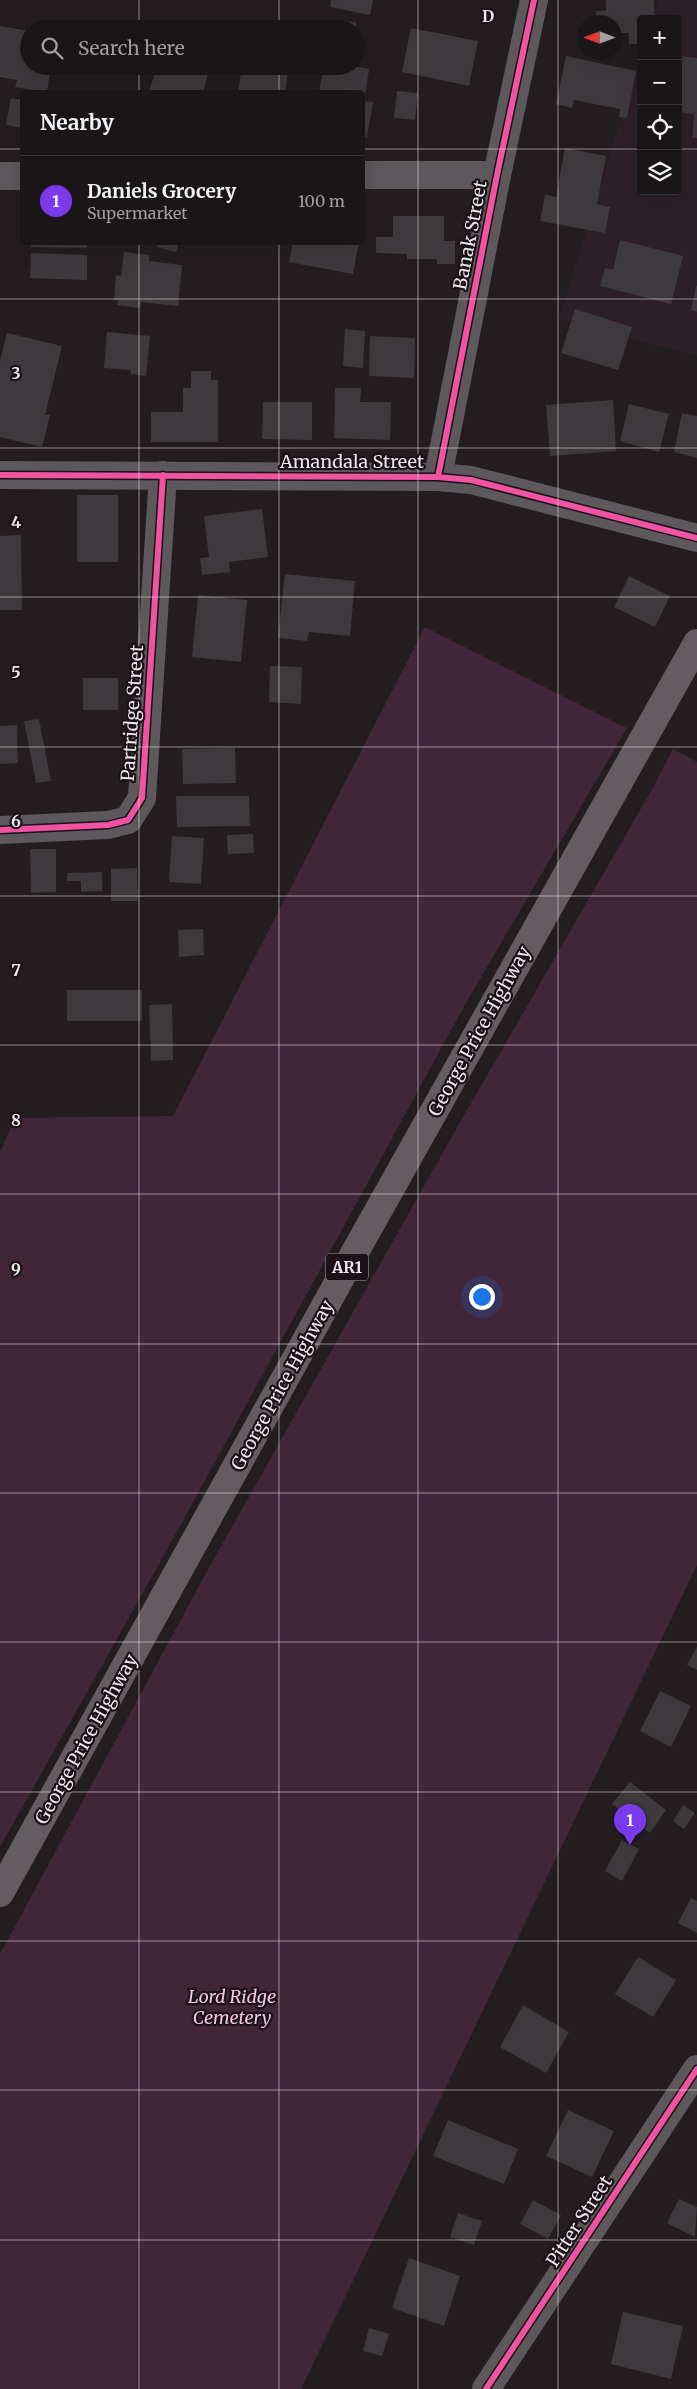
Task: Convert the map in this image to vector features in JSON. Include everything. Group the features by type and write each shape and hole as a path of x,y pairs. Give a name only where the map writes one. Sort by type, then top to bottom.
{"main road":[{"name":"George Price Highway","path":"0,1893 355,1252 697,643"}],"street":[{"name":"Banak Street","path":"438,477 496,175 534,0"},
{"path":"365,175 496,175"},
{"path":"0,176 20,176"},
{"name":"Amandala Street","path":"0,475 438,477 471,480 504,487 697,538"},
{"name":"Partridge Street","path":"0,830 108,825 128,820 142,798 162,475"},
{"name":"Pitter Street","path":"486,2389 697,2068"}],"shaded area":[{"path":"658,0 697,0 697,356 559,319 637,68 637,195 682,195 682,15 653,15"}],"green space":[{"path":"425,627 627,728 466,1003 163,1557 0,1847 0,1152 15,1118 173,1116"},
{"name":"Lord Ridge Cemetery","path":"673,749 697,762 697,1565 301,2389 0,2389 0,1954 206,1573 459,1124 651,791"}],"building":[{"path":"331,0 373,0 370,15 330,7"},
{"path":"606,0 654,0 654,15 637,15 637,44 629,44 629,33 622,33 622,15 596,15 596,11 606,11"},
{"path":"0,26 20,29 20,75 50,75 47,90 15,87 17,80 0,77"},
{"path":"411,28 478,41 469,86 402,72"},
{"path":"566,56 577,58 577,60 636,71 627,118 619,117 620,109 574,100 572,108 556,104"},
{"path":"682,56 697,58 697,138 692,138 694,114 682,112"},
{"path":"365,68 369,69 365,95 365,90 319,90 322,75 365,75"},
{"path":"154,75 208,75 204,90 150,90"},
{"path":"241,75 288,75 285,90 238,90"},
{"path":"397,91 418,93 415,120 394,118"},
{"path":"11,98 20,100 20,128 6,125"},
{"path":"365,101 373,102 367,137 365,137"},
{"path":"565,148 606,156 597,204 610,207 605,233 540,221 545,195 556,197"},
{"path":"393,216 444,216 444,241 455,241 455,264 437,264 437,259 407,259 407,254 376,253 376,237 393,237"},
{"path":"620,240 683,256 671,304 600,286 605,268 613,270"},
{"path":"31,245 88,245 87,248 31,247"},
{"path":"157,245 178,245 176,252 157,247"},
{"path":"292,245 358,245 353,274 289,262"},
{"path":"124,252 149,255 149,261 182,265 178,306 141,302 140,308 117,305 118,300 114,300 116,275 121,276"},
{"path":"31,253 87,255 87,280 30,278"},
{"path":"697,286 697,312 691,310"},
{"path":"575,309 632,327 618,370 561,353"},
{"path":"345,329 365,331 363,368 343,366"},
{"path":"107,332 150,336 146,376 131,374 131,370 104,368"},
{"path":"7,333 62,346 45,415 50,415 42,447 0,437 0,362"},
{"path":"370,336 415,338 414,378 369,376"},
{"path":"191,371 211,371 211,380 218,380 218,442 151,442 151,412 183,412 183,388 191,388"},
{"path":"335,388 361,388 360,402 391,402 390,440 334,438"},
{"path":"613,400 616,451 550,456 546,405"},
{"path":"263,402 312,402 312,440 262,439"},
{"path":"629,404 669,414 659,452 620,441"},
{"path":"682,413 697,416 697,458 674,452"},
{"path":"77,495 118,495 118,562 77,562"},
{"path":"262,509 268,557 229,562 230,572 202,575 200,558 209,557 204,516"},
{"path":"21,535 22,610 0,610 0,536"},
{"path":"285,574 355,581 350,636 309,632 307,641 278,638"},
{"path":"629,576 670,596 655,627 614,607"},
{"path":"198,595 247,600 241,662 192,657"},
{"path":"270,666 302,667 301,704 269,702"},
{"path":"83,678 118,678 118,710 83,710"},
{"path":"39,719 51,781 36,783 24,721"},
{"path":"17,725 18,763 0,764 0,726"},
{"path":"235,748 236,783 183,784 182,749"},
{"path":"176,796 249,796 250,826 177,827"},
{"path":"253,834 254,853 228,854 227,835"},
{"path":"172,836 204,838 201,884 169,882"},
{"path":"30,849 56,849 56,892 31,893"},
{"path":"137,868 138,901 111,901 111,869"},
{"path":"102,872 102,891 81,892 81,881 67,881 67,873"},
{"path":"203,929 204,955 179,957 178,930"},
{"path":"67,990 142,990 142,1021 67,1021"},
{"path":"172,1004 173,1060 151,1061 149,1005"},
{"path":"697,1647 697,1670 687,1665"},
{"path":"660,1691 691,1706 671,1747 640,1731"},
{"path":"630,1782 666,1810 650,1833 612,1804"},
{"path":"683,1805 695,1813 684,1829 673,1821"},
{"path":"622,1840 639,1849 622,1881 605,1871"},
{"path":"691,1898 697,1901 697,1933 678,1923"},
{"path":"638,1957 676,1980 653,2017 615,1994"},
{"path":"523,2005 569,2032 546,2073 500,2047"},
{"path":"568,2110 614,2131 592,2177 546,2156"},
{"path":"448,2120 518,2149 504,2184 433,2156"},
{"path":"679,2199 697,2207 695,2237 667,2223"},
{"path":"533,2200 561,2215 548,2239 520,2224"},
{"path":"458,2213 482,2221 474,2245 450,2237"},
{"path":"409,2258 460,2276 444,2326 392,2308"},
{"path":"623,2312 683,2326 671,2379 611,2364"},
{"path":"369,2328 389,2334 382,2356 363,2351"}],"cycle path":[{"path":"438,477 497,175 534,0"},
{"path":"0,475 438,477 471,480 697,538"},
{"path":"0,830 108,825 128,820 142,798 163,475"},
{"path":"486,2389 697,2069"}],"place":[{"name":"Daniels Grocery","path":"630,1845"}]}
